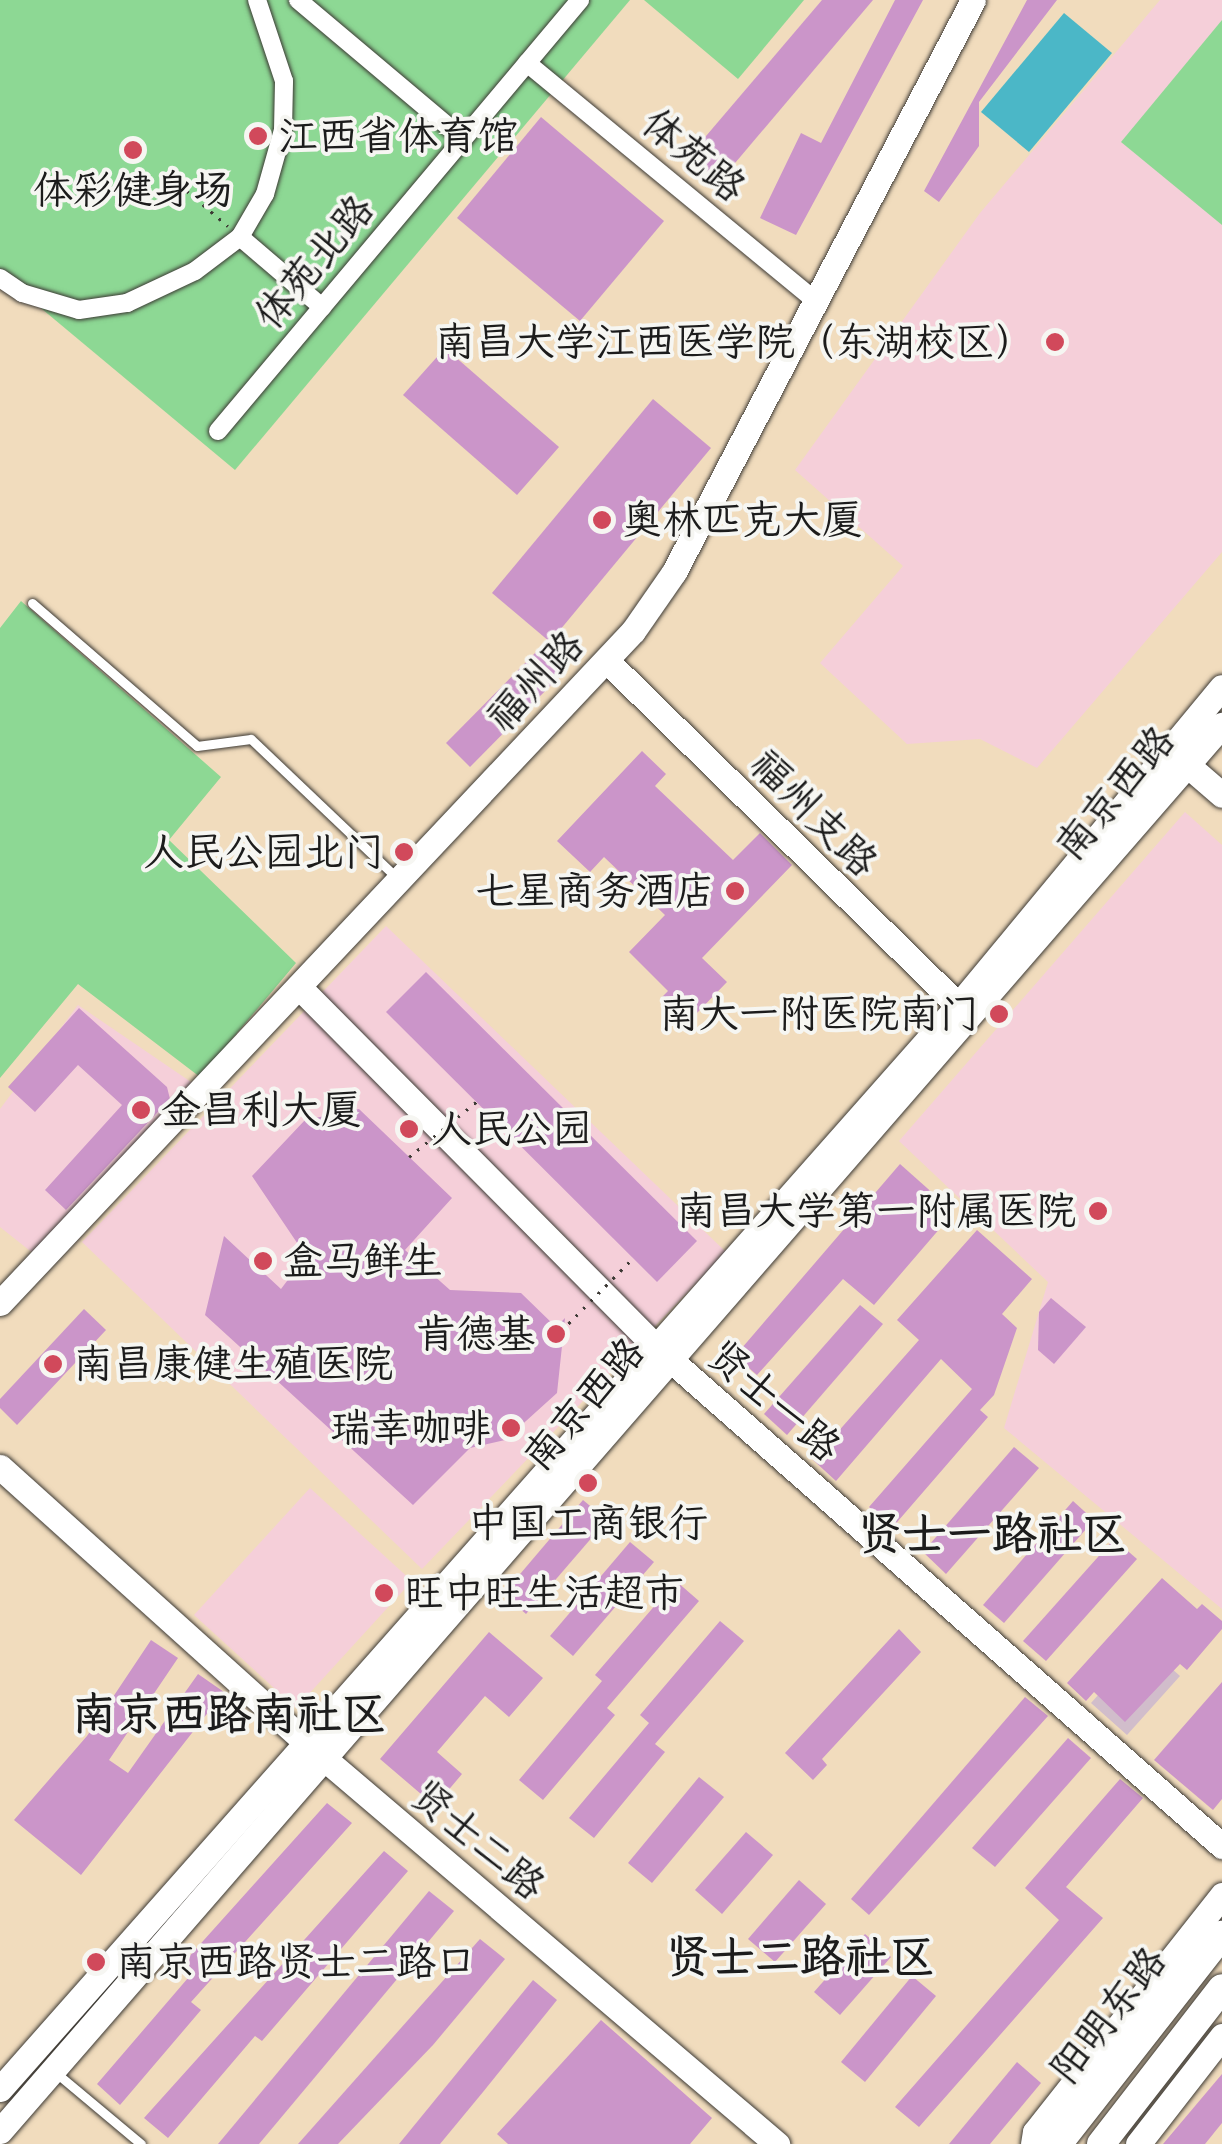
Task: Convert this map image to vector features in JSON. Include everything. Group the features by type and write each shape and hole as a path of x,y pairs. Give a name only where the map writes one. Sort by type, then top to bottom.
{"main road":[{"name":"阳明东路","path":"1058,2144 1222,1935"},
{"name":"阳明东路","path":"1101,2144 1222,1988"}],"street":[{"path":"0,278 22,293 80,310 128,302 196,271 240,237 265,194 283,130 284,81 257,0"},
{"path":"298,0 463,139"},
{"name":"体苑北路","path":"218,431 580,0"},
{"name":"福州路","path":"0,1303 606,660 674,572 973,0"},
{"name":"体苑路","path":"527,62 816,301"},
{"path":"240,237 322,306"},
{"name":"福州支路","path":"606,660 964,1013"},
{"name":"南京西路","path":"0,2088 315,1750 964,1013 1179,758 1222,687"},
{"name":"南京西路","path":"1179,758 1222,724"},
{"path":"1179,758 1222,795"},
{"name":"贤士一路","path":"300,988 664,1354 1222,1846"},
{"name":"贤士二路","path":"0,1468 315,1750 777,2144"},
{"name":"南京西路","path":"0,2131 315,1750"},
{"path":"1033,2144 1035,2132 1222,1894"},
{"path":"1138,2144 1222,2036"}],"lane":[{"path":"32,603 196,746 251,739 400,881"},
{"path":"53,2070 141,2144"}],"path":[{"path":"187,191 240,237"},
{"path":"409,1157 476,1102"},
{"path":"561,1331 633,1258"}],"shaded area":[{"name":"南昌大学江西医学院（东湖校区）","path":"1160,0 1222,0 1222,552 1037,768 980,739 907,744 820,663 903,566 795,470 980,213"},
{"name":"南昌大学第一附属医院","path":"1185,812 1222,845 1222,1609 1004,1428 1048,1282 899,1141"},
{"path":"386,926 726,1252 422,1569 82,1242"},
{"path":"78,1005 194,1084 34,1254 0,1227 0,1109"},
{"path":"310,1488 412,1581 296,1708 194,1615"},
{"path":"1144,1644 1180,1676 1127,1735 1091,1703"}],"green space":[{"name":"江西省体育馆","path":"0,0 630,0 235,470 0,274"},
{"path":"644,0 804,0 738,79"},
{"path":"1222,20 1222,225 1121,142"},
{"path":"21,601 221,777 169,840 296,963 200,1077 78,984 0,1078 0,628"}],"water":[{"path":"1064,13 1112,53 1029,152 981,112"}],"building":[{"path":"822,0 873,0 719,182 689,156"},
{"path":"895,0 923,0 796,235 760,218 801,133 821,143"},
{"path":"1027,0 1057,0 979,102 979,146 939,202 924,191"},
{"path":"541,117 664,221 580,321 457,218"},
{"path":"445,348 559,447 517,495 403,395"},
{"name":"奥林匹克大厦","path":"653,399 711,448 550,642 492,593"},
{"path":"537,651 561,675 470,767 446,743"},
{"path":"642,751 666,774 655,786 733,860 760,833 792,865 702,958 727,982 695,1015 685,1005 678,1012 662,997 668,991 629,952 665,915 604,857 590,872 557,841"},
{"path":"426,972 697,1241 657,1282 386,1012"},
{"name":"金昌利大厦","path":"79,1008 167,1087 170,1099 66,1210 45,1190 122,1105 78,1065 35,1112 8,1087"},
{"path":"359,1109 452,1198 405,1250 450,1290 521,1293 556,1327 565,1318 557,1393 505,1440 470,1448 413,1505 205,1315 224,1236 281,1289 293,1273 314,1268 252,1176 305,1120"},
{"path":"900,1164 954,1212 874,1305 843,1279 757,1375 735,1356"},
{"path":"977,1230 1032,1279 1002,1314 1017,1328 994,1395 980,1410 988,1417 892,1528 869,1507 972,1389 941,1359 836,1481 813,1460 919,1340 897,1320"},
{"path":"1051,1298 1086,1327 1054,1364 1038,1350 1039,1312"},
{"path":"860,1305 883,1324 787,1435 764,1414"},
{"name":"南昌康健生殖医院","path":"84,1309 106,1330 17,1425 0,1408 0,1399"},
{"path":"1014,1447 1039,1468 946,1574 923,1552"},
{"path":"583,1500 607,1520 526,1614 503,1594"},
{"path":"1073,1501 1094,1520 1004,1623 983,1605"},
{"path":"1114,1539 1137,1559 1046,1661 1023,1641"},
{"path":"630,1542 654,1562 573,1656 550,1636"},
{"path":"1162,1578 1197,1609 1202,1604 1222,1621 1222,1629 1187,1670 1180,1664 1125,1722 1094,1692 1086,1701 1067,1683"},
{"path":"676,1581 699,1601 607,1708 615,1715 543,1800 519,1780 602,1681 595,1675"},
{"path":"720,1621 744,1641 655,1744 665,1752 594,1838 569,1818 649,1723 640,1715"},
{"path":"899,1629 921,1652 822,1759 827,1765 813,1780 785,1753"},
{"path":"489,1632 543,1678 509,1717 485,1696 437,1752 462,1774 435,1806 380,1759"},
{"path":"151,1640 178,1658 109,1760 128,1773 198,1674 224,1692 81,1875 14,1820 87,1736"},
{"path":"1222,1682 1222,1799 1213,1810 1154,1760"},
{"path":"1025,1697 1048,1716 869,1915 851,1899"},
{"path":"1068,1738 1091,1758 995,1867 972,1848"},
{"path":"699,1777 724,1797 652,1883 628,1863"},
{"path":"1120,1779 1143,1798 1066,1887 1103,1918 919,2127 895,2107 1059,1920 1025,1888"},
{"path":"327,1803 352,1823 191,2002 201,2010 120,2105 97,2084 188,1978 177,1970"},
{"path":"746,1832 773,1855 722,1914 695,1890"},
{"path":"384,1851 408,1871 262,2041 255,2036 168,2138 144,2118"},
{"path":"799,1880 826,1904 775,1962 748,1939"},
{"path":"429,1891 454,1911 259,2144 218,2144"},
{"path":"865,1934 891,1957 840,2015 814,1992"},
{"path":"480,1939 505,1959 433,2045 338,2144 298,2144"},
{"path":"912,1976 936,1996 865,2082 841,2062"},
{"path":"533,1980 557,2000 483,2092 440,2144 399,2144"},
{"path":"601,2020 712,2118 690,2144 508,2144 497,2134"},
{"path":"1017,2062 1041,2083 990,2144 949,2144"},
{"path":"1222,2074 1222,2123 1205,2144 1163,2144"}],"place":[{"name":"江西省体育馆","path":"258,136"},
{"name":"体彩健身场","path":"133,150"},
{"name":"南昌大学江西医学院（东湖校区）","path":"1055,342"},
{"name":"奥林匹克大厦","path":"602,520"},
{"name":"人民公园北门","path":"404,852"},
{"name":"七星商务酒店","path":"735,891"},
{"name":"南大一附医院南门","path":"999,1014"},
{"name":"金昌利大厦","path":"141,1110"},
{"name":"人民公园","path":"409,1129"},
{"name":"南昌大学第一附属医院","path":"1098,1211"},
{"name":"盒马鲜生","path":"263,1261"},
{"name":"肯德基","path":"556,1334"},
{"name":"南昌康健生殖医院","path":"53,1364"},
{"name":"瑞幸咖啡","path":"511,1428"},
{"name":"中国工商银行","path":"588,1483"},
{"name":"旺中旺生活超市","path":"384,1593"},
{"name":"南京西路贤士二路口","path":"96,1962"}],"district":[{"name":"贤士一路社区","path":"992,1535"},
{"name":"南京西路南社区","path":"229,1715"},
{"name":"贤士二路社区","path":"800,1958"}]}
